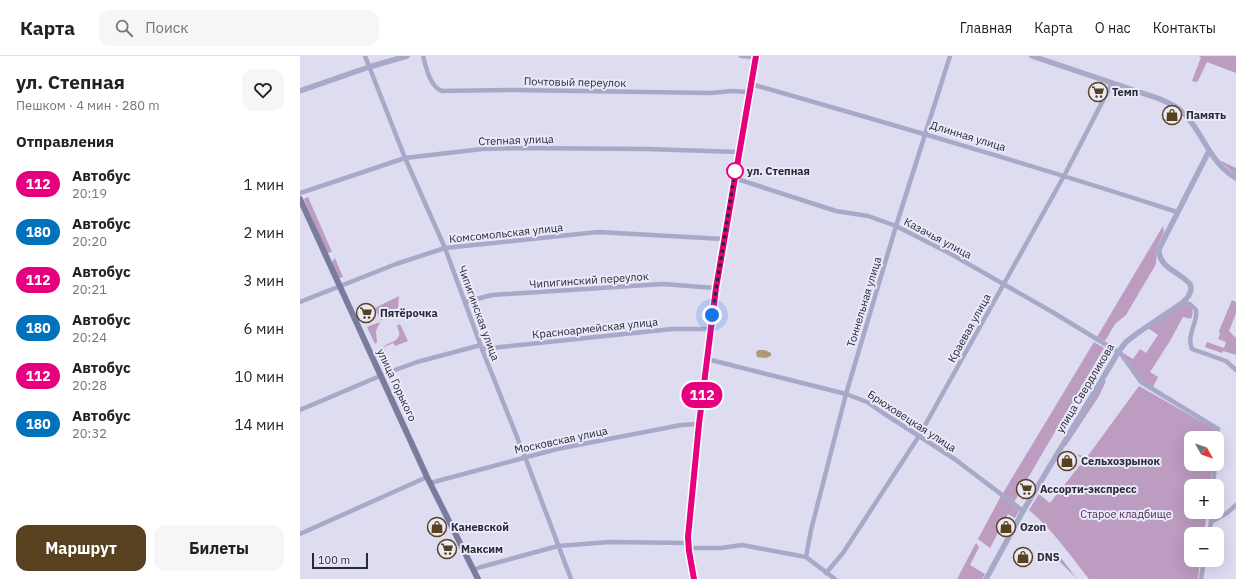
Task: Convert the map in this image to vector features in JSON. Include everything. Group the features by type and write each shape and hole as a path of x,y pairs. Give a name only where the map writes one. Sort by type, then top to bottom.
{"main road":[{"name":"улица Горького","path":"300,199 429,480 478,579"}],"street":[{"name":"Чипигинская улица","path":"365,56 405,158 445,248 481,347 525,457 571,579"},
{"path":"300,91 369,67 407,56"},
{"name":"Почтовый переулок","path":"423,56 432,81 436,88 442,91 513,90 710,93 732,91 749,92"},
{"path":"694,579 688,546 699,424 710,329 723,239 755,56 741,56"},
{"name":"Тоннельная улица","path":"806,557 810,530 846,394 896,226 950,56"},
{"path":"1032,56 1163,100 1176,107 1192,123 1220,166 1236,178"},
{"name":"Краевая улица","path":"826,573 843,553 919,436 1064,176 1112,83"},
{"name":"Длинная улица","path":"750,84 925,134 1177,212"},
{"name":"Степная улица","path":"300,193 405,158 482,149 647,148 739,152"},
{"path":"1209,151 1161,244 1159,253 1164,264 1190,284 1191,291 1182,303 1190,304 1196,310 1190,339 1193,350 1226,361 1236,370"},
{"name":"Казачья улица","path":"734,178 836,211 868,216 896,226 951,254 1004,284 1118,352"},
{"name":"Комсомольская улица","path":"300,302 396,264 445,248 598,232 723,239"},
{"name":"Чипигинский переулок","path":"464,302 492,295 663,284 716,288"},
{"name":"улица Свердликова","path":"986,579 1023,511 1118,352 1138,332 1182,303"},
{"name":"Красноармейская улица","path":"300,410 417,362 481,347 672,329 710,329"},
{"path":"1118,352 1141,382 1218,429 1218,431"},
{"name":"Брюховецкая улица","path":"707,359 846,394 867,402 956,460 1023,511"},
{"name":"Московская улица","path":"300,534 429,480 598,440 681,425 699,424"},
{"path":"1211,522 1227,513 1236,505"},
{"path":"1210,527 1211,519"},
{"path":"473,570 558,546 608,542 721,548 742,545 806,557 835,579"},
{"path":"1200,579 1203,567"}],"green space":[{"path":"1198,56 1236,56 1236,73 1207,62 1198,81 1192,81 1201,57"},
{"path":"1221,162 1236,168 1236,175"},
{"path":"308,197 332,252 327,253 304,199"},
{"path":"1163,226 1164,232 1157,247 1156,264 1126,315 1115,324 1105,341 1097,337"},
{"path":"335,258 343,277 339,278 332,262"},
{"path":"399,296 398,308 388,311 381,321 375,308"},
{"path":"1232,300 1236,302 1236,313 1229,331 1236,338 1236,355 1223,351 1222,353 1205,347 1207,342 1224,348 1226,342 1218,339 1220,334 1219,331"},
{"path":"1183,305 1191,307 1193,313 1191,319 1183,317 1170,341 1150,372 1158,377 1153,387 1142,381 1123,353 1133,359 1140,349 1146,353 1158,335 1148,328"},
{"path":"380,322 376,331 377,342 375,344 367,327"},
{"path":"400,324 408,341 395,346 393,343 384,347 395,340 399,334 397,326"},
{"path":"1094,342 1104,348 1014,502 1003,493"},
{"path":"384,347 385,351 381,353 381,350"},
{"path":"1104,380 1106,381 1099,396 1066,446 1064,445"},
{"name":"Старое кладбище","path":"1139,386 1218,431 1184,431 1184,471 1212,471 1211,479 1184,479 1184,519 1206,519 1205,527 1184,527 1184,567 1199,567 1198,579 1089,579 1053,534 1029,510 1039,494 1050,503 1084,460 1076,454 1087,457"},
{"path":"1001,496 1019,511 1015,518 1008,514 990,548 978,539"},
{"path":"976,543 979,547 970,565 985,574 982,579 957,579"},
{"path":"1059,557 1061,558 1077,579 1057,559"}],"shaded area":[{"path":"758,350 765,350 771,353 771,356 766,358 757,357 756,352"}],"bus line":[{"name":"112","path":"694,579 688,537 710,329 723,239 756,56"}],"place":[{"name":"Темп","path":"1098,92"},
{"name":"Память","path":"1172,115"},
{"name":"ул. Степная","path":"735,171"},
{"name":"Пятёрочка","path":"366,313"},
{"name":"Сельхозрынок","path":"1067,461"},
{"name":"Ассорти-экспресс","path":"1026,489"},
{"name":"Каневской","path":"437,527"},
{"name":"Ozon","path":"1006,527"},
{"name":"Максим","path":"447,549"},
{"name":"DNS","path":"1023,557"}],"route":[{"path":"712,315 736,165 735,171"}]}
